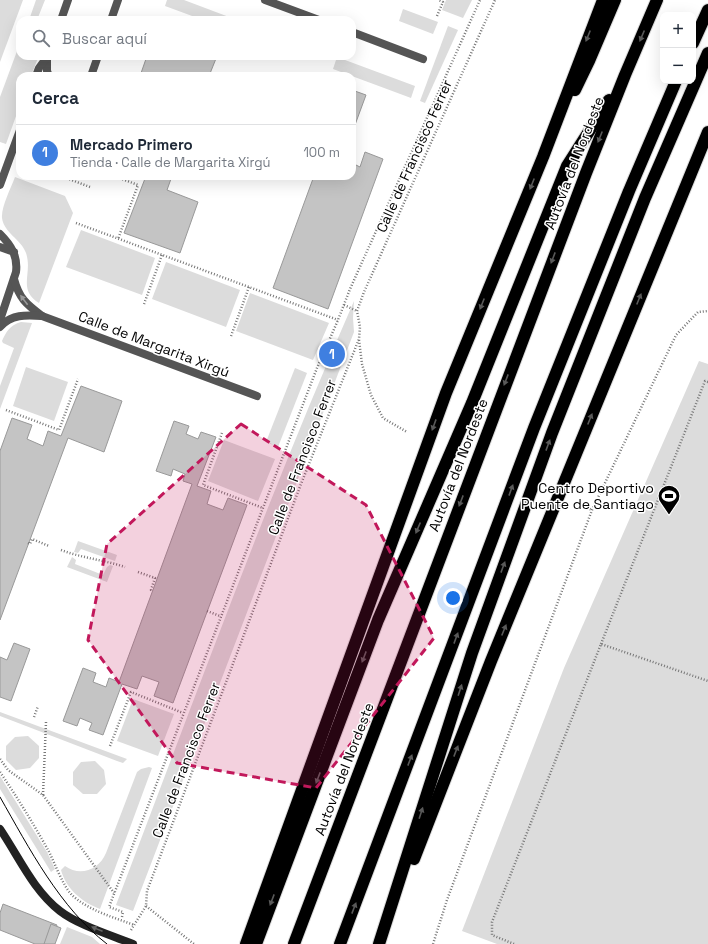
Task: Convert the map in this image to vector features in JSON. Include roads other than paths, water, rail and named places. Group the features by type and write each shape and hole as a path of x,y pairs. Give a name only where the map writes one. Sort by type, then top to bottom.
{"highway":[{"path":"256,944 256,928 446,393 543,157 603,0"},
{"path":"543,157 589,60 615,0"},
{"name":"Autovía del Nordeste","path":"294,943 500,396 586,173 657,0"},
{"path":"696,36 708,10"},
{"path":"380,944 472,653 550,440 645,198 708,53"},
{"path":"246,944 256,928 378,620 472,402 567,166 625,75"},
{"path":"340,944 534,428 629,191 675,84"},
{"path":"380,944 491,661 708,132"}],"main road":[{"path":"0,829 35,885 47,899 72,919 130,943"}],"street":[{"path":"62,16 68,0"},
{"path":"112,16 118,0"},
{"path":"265,0 308,16"},
{"path":"356,34 423,59"},
{"path":"38,72 44,60"},
{"path":"47,60 47,72"},
{"path":"92,72 97,60"},
{"path":"0,185 16,141"},
{"path":"0,234 9,243 14,252"},
{"path":"0,247 14,252"},
{"name":"Calle de Margarita Xirgú","path":"0,320 17,266 14,252"},
{"name":"Calle de Margarita Xirgú","path":"14,279 16,287 23,300 28,306 42,316 257,396"},
{"name":"Calle de Margarita Xirgú","path":"0,327 12,317 42,316"}],"tram line":[{"path":"0,797 34,856 60,895 90,929 107,944"}],"place":[{"name":"Mercado Primero","path":"332,354"},
{"name":"Centro Deportivo Puente de Santiago","path":"669,516"}]}
